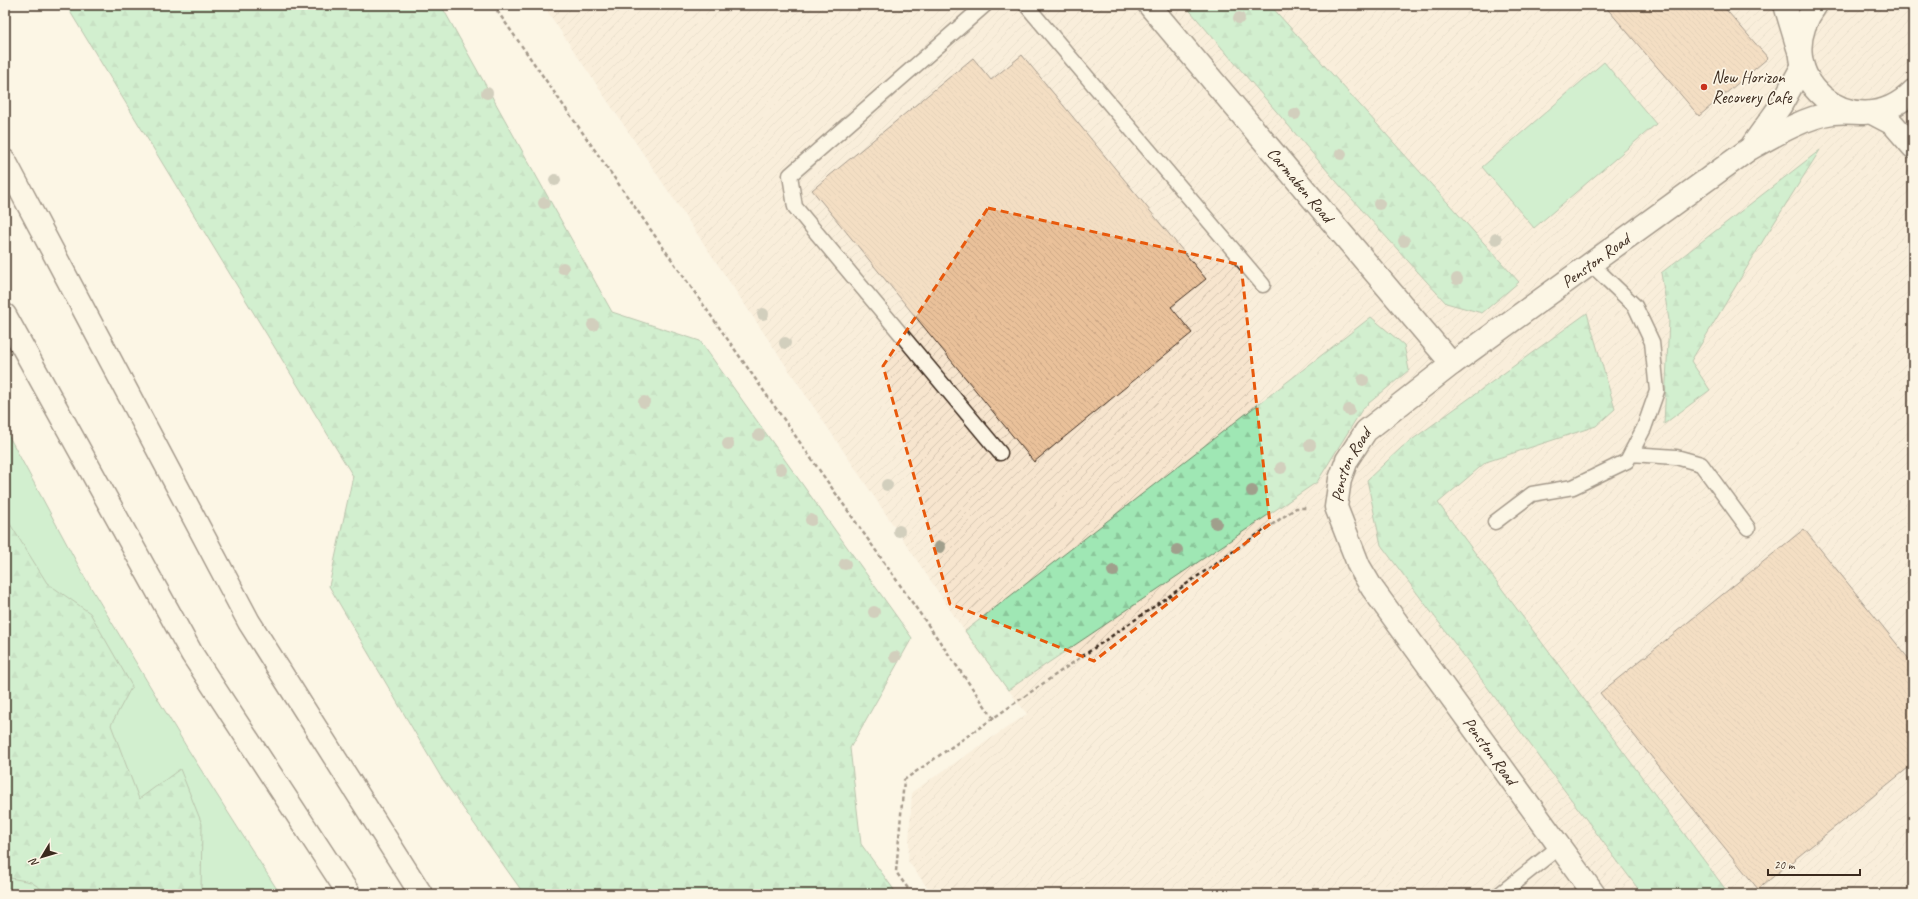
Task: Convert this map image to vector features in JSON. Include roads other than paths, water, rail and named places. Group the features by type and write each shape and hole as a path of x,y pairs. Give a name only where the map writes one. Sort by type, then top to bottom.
{"main road":[{"name":"Carmaben Road","path":"1149,5 1452,364"},
{"path":"1785,5 1801,62 1810,82 1824,98 1843,109 1868,113 1893,124 1913,147"},
{"path":"1748,150 1781,105 1801,62 1800,40 1806,18 1816,5"},
{"path":"1748,150 1791,128 1816,118 1833,114 1868,113 1885,110 1904,100 1913,91"},
{"name":"Penston Road","path":"1594,894 1372,588 1359,566 1336,507 1337,492 1347,460 1366,432 1452,364 1748,150"},
{"path":"5,161 249,622 421,894"},
{"path":"5,315 192,654 349,894"}],"lane":[{"path":"985,5 790,175 795,207 1000,453"},
{"path":"1026,5 1263,285"},
{"path":"1495,522 1532,494 1572,487 1627,461 1644,428 1657,391 1652,342 1635,306 1591,264"},
{"path":"1631,454 1676,457 1701,464 1748,528"},
{"path":"1500,894 1559,847"}],"place":[{"name":"New Horizon Recovery Cafe","path":"1704,87"}]}
